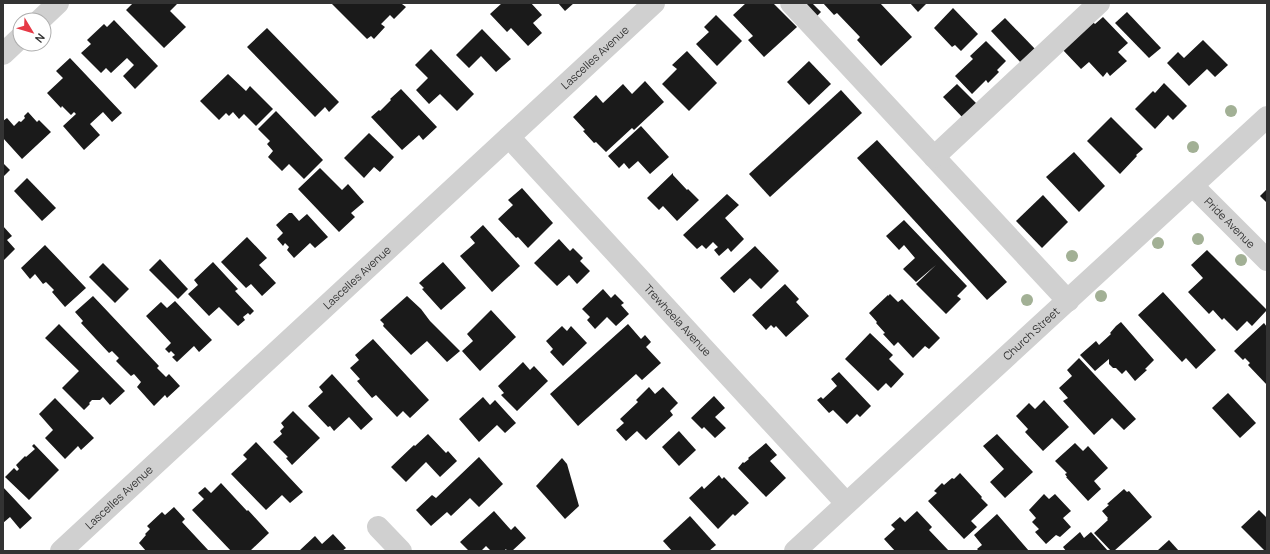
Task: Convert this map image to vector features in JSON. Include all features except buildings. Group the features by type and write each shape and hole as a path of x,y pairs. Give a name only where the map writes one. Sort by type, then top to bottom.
{"street":[{"path":"48,12 58,3"},
{"name":"Lascelles Avenue","path":"60,551 654,3"},
{"path":"791,3 1068,301"},
{"path":"934,157 1099,3"},
{"path":"3,54 12,46"},
{"name":"Church Street","path":"795,551 1267,117"},
{"name":"Trewheela Avenue","path":"509,137 846,504"},
{"name":"Pride Avenue","path":"1193,186 1267,260"},
{"path":"378,527 401,551"}]}
